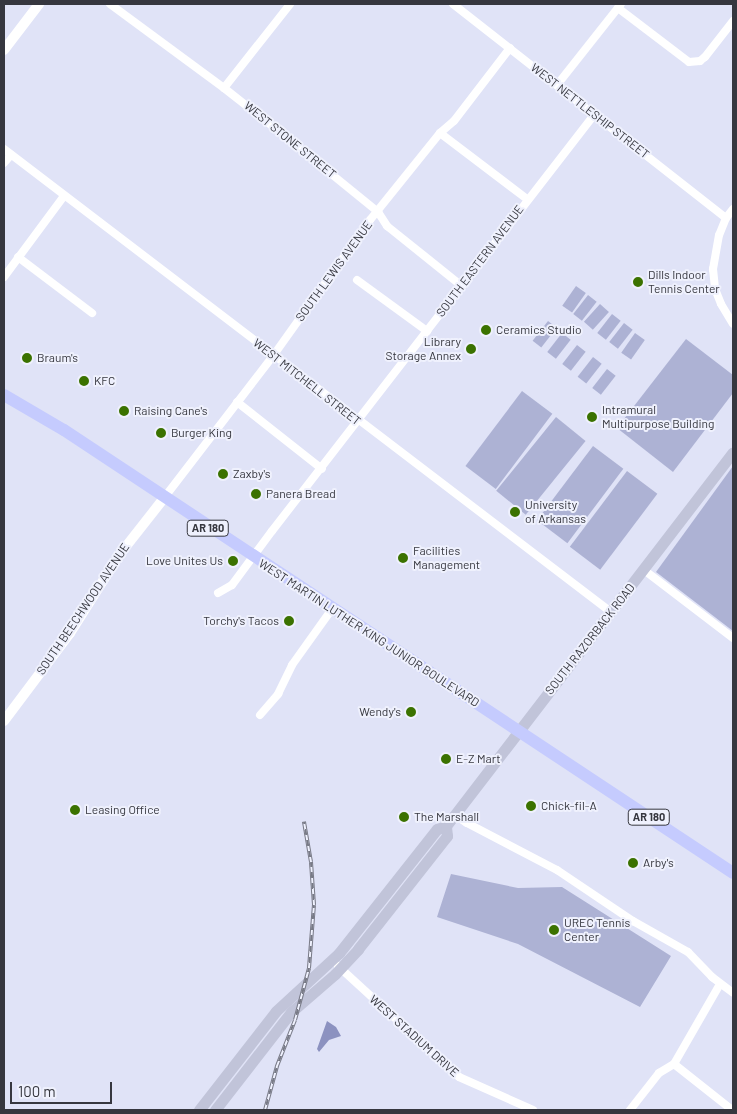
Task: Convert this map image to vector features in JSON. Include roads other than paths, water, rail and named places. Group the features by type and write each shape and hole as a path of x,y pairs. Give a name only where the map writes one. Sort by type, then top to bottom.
{"main road":[{"name":"WEST MARTIN LUTHER KING JUNIOR BOULEVARD","path":"4,395 64,430 253,557 733,873"},
{"name":"SOUTH RAZORBACK ROAD","path":"199,1110 276,1010 369,936 446,836 446,826 733,452"},
{"name":"SOUTH RAZORBACK ROAD","path":"215,1110 291,1012 336,964"}],"street":[{"path":"4,50 39,4"},
{"name":"WEST STONE STREET","path":"110,4 224,88 378,212 387,226 462,286"},
{"path":"224,88 290,4"},
{"name":"WEST NETTLESHIP STREET","path":"453,4 726,218"},
{"path":"557,85 620,6 683,60 694,62 705,57 733,21"},
{"name":"SOUTH LEWIS AVENUE","path":"164,498 273,356 355,241 440,133 454,121 510,48"},
{"name":"SOUTH EASTERN AVENUE","path":"218,593 232,585 527,199 594,115"},
{"path":"440,133 527,199"},
{"name":"WEST MITCHELL STREET","path":"4,149 357,421 611,612"},
{"path":"4,163 11,155"},
{"path":"4,277 64,196"},
{"path":"733,209 726,218 714,252 713,269 715,289 721,304 733,324"},
{"path":"18,258 92,313"},
{"path":"357,280 427,332"},
{"path":"238,402 322,469"},
{"name":"SOUTH BEECHWOOD AVENUE","path":"4,721 70,633 120,554 164,498"},
{"path":"644,570 733,638"},
{"path":"260,715 278,694 292,666 332,609"},
{"path":"455,815 467,824 550,866 633,921 688,952 720,984 733,993"},
{"name":"WEST STADIUM DRIVE","path":"336,964 459,1077 533,1110"},
{"path":"630,1110 659,1073 674,1064 720,984"},
{"path":"674,1064 732,1110"}],"railway":[{"path":"265,1110 277,1066 295,1020 309,968 314,905 311,862 304,822"}],"place":[{"name":"Dills Indoor Tennis Center","path":"638,282"},
{"name":"Ceramics Studio","path":"486,330"},
{"name":"Library Storage Annex","path":"471,349"},
{"name":"Braum's","path":"27,358"},
{"name":"KFC","path":"84,381"},
{"name":"Raising Cane's","path":"124,411"},
{"name":"Intramural Multipurpose Building","path":"592,417"},
{"name":"Burger King","path":"161,433"},
{"name":"Zaxby's","path":"223,474"},
{"name":"Panera Bread","path":"256,494"},
{"name":"University of Arkansas","path":"515,512"},
{"name":"Facilities Management","path":"403,558"},
{"name":"Love Unites Us","path":"233,561"},
{"name":"Torchy's Tacos","path":"289,621"},
{"name":"Wendy's","path":"411,712"},
{"name":"E-Z Mart","path":"446,759"},
{"name":"Chick-fil-A","path":"531,806"},
{"name":"Leasing Office","path":"75,810"},
{"name":"The Marshall","path":"404,817"},
{"name":"Arby's","path":"633,863"},
{"name":"UREC Tennis Center","path":"554,930"}]}
